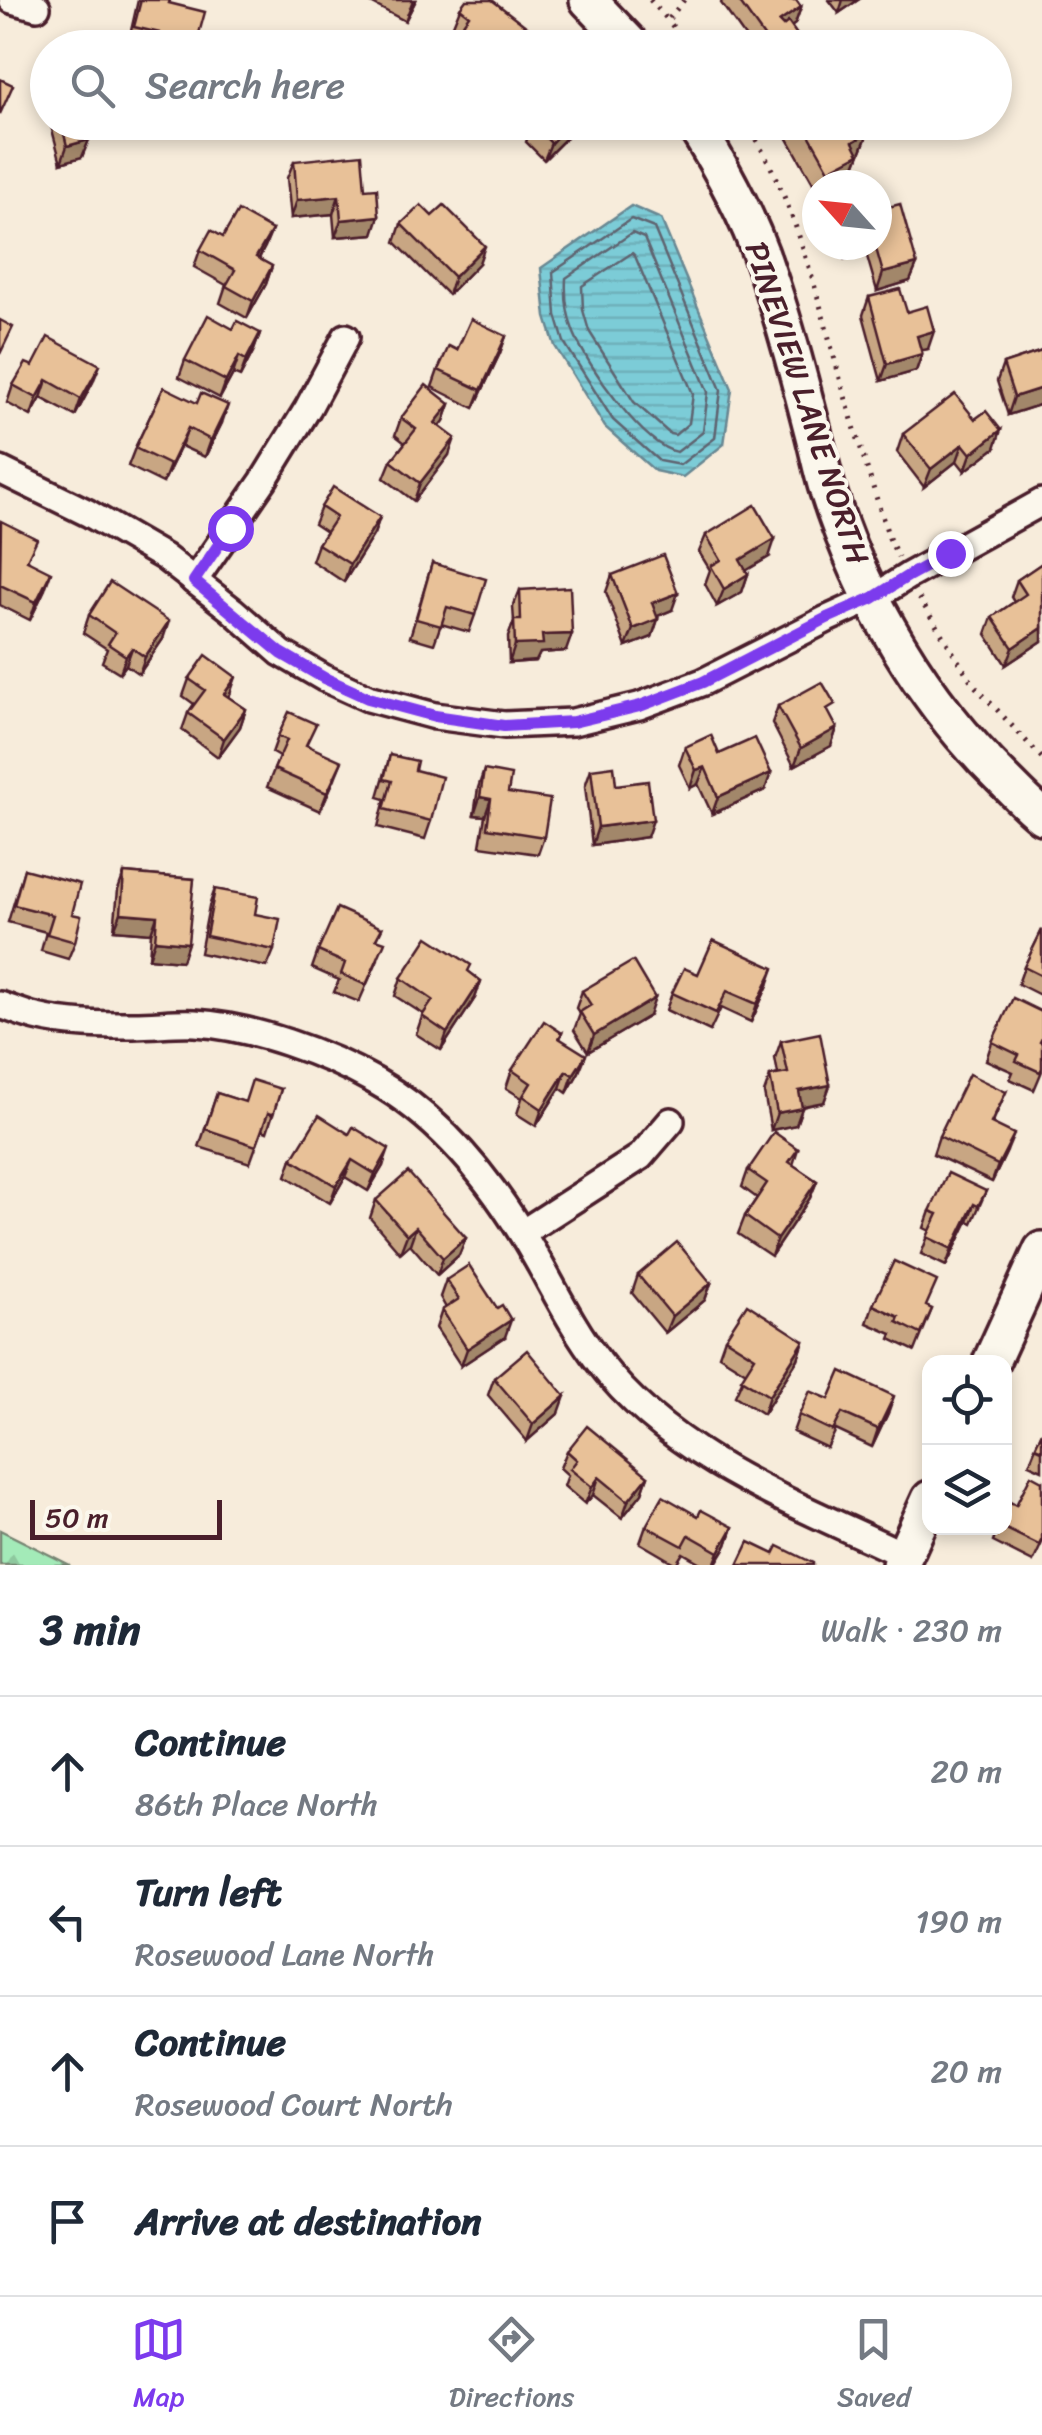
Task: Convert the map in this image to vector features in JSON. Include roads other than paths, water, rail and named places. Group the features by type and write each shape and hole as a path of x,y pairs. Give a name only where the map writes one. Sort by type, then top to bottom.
{"street":[{"path":"12,0 37,7"},
{"name":"PINEVIEW LANE NORTH","path":"704,140 721,166 766,269 827,489 848,547 873,598 932,697 976,753 1042,816"},
{"path":"194,581 263,481 346,337"},
{"path":"0,470 164,558 281,653 324,678 368,698 435,716 504,726 573,722 640,706 703,682 873,598 1042,502"},
{"path":"0,1005 37,1018 84,1023 196,1023 228,1028 312,1050 378,1082 430,1120 476,1167 522,1233 562,1307 600,1364 648,1414 702,1455 902,1560 922,1516"},
{"path":"522,1233 640,1157 671,1122"},
{"path":"994,1355 1042,1250"}],"water":[{"path":"631,206 661,219 732,389 724,444 683,477 655,471 605,427 555,346 546,317 541,268"}]}
